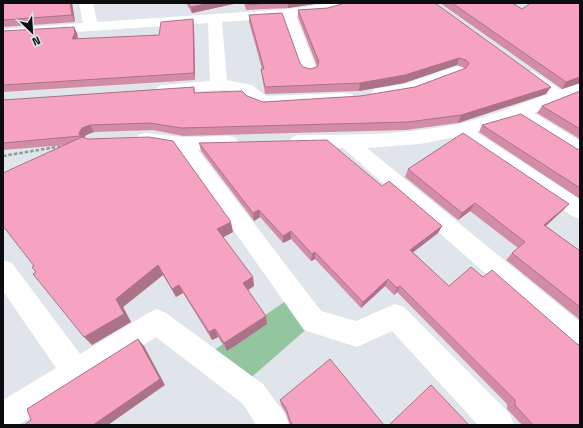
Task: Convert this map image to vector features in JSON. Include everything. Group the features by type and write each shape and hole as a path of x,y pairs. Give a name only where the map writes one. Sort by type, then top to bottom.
{"street":[{"path":"86,3 91,27"},
{"path":"240,3 250,16"},
{"path":"3,33 288,13 327,9 346,3"},
{"path":"288,13 309,70"},
{"path":"215,19 219,86"},
{"path":"150,90 234,85 246,89 254,98 263,102 363,96 407,89 458,71"},
{"path":"285,142 406,138 459,130 519,112 580,89"},
{"path":"519,112 580,150"},
{"path":"459,130 580,210"},
{"path":"131,140 153,140 183,144 246,143"},
{"path":"347,141 580,339"},
{"path":"183,144 312,321 357,334 394,316 499,425"},
{"path":"3,271 76,372"},
{"path":"3,417 157,322 253,394 274,425"}],"lane":[{"path":"522,68 560,96"}],"path":[{"path":"3,156 64,146"}],"green space":[{"path":"290,298 310,326 246,382 210,353"}],"building":[{"path":"3,3 70,3 72,15 3,20"},
{"path":"188,3 210,3 191,7"},
{"path":"245,3 270,3 246,5"},
{"path":"345,3 435,3 551,87 461,115 408,122 181,128 150,123 90,125 82,128 79,133 80,136 3,143 3,100 194,87 194,93 242,91 247,96 263,102 360,96 415,87 466,68 469,63 466,60 459,58 405,75 360,83 265,87 261,69 264,69 249,15 282,13 300,63 303,67 310,69 317,67 319,62 298,10 328,8"},
{"path":"452,3 512,3 522,9 531,3 580,3 580,77 566,82"},
{"path":"193,19 194,73 3,85 3,31 74,27 75,33 72,39 159,35 161,22"},
{"path":"580,91 580,129 542,106"},
{"path":"521,114 580,150 580,188 482,125"},
{"path":"463,133 569,204 544,225 580,251 580,307 512,253 525,242 475,203 462,213 408,169"},
{"path":"82,137 88,139 149,137 173,141 231,222 217,229 253,277 243,283 266,316 224,343 215,329 209,332 179,285 172,289 158,265 116,299 124,314 84,337 33,274 36,272 32,267 34,266 3,226 3,173"},
{"path":"327,140 382,186 389,181 442,226 410,250 449,286 471,267 483,277 492,270 580,345 580,425 533,425 515,405 515,400 400,286 397,288 388,279 363,302 315,252 312,254 291,231 283,236 259,210 253,213 199,143"},
{"path":"138,339 160,379 93,425 24,425 31,420 27,409"},
{"path":"330,359 384,425 293,425 290,421 286,408 280,400"},
{"path":"431,385 469,425 389,425"}]}
